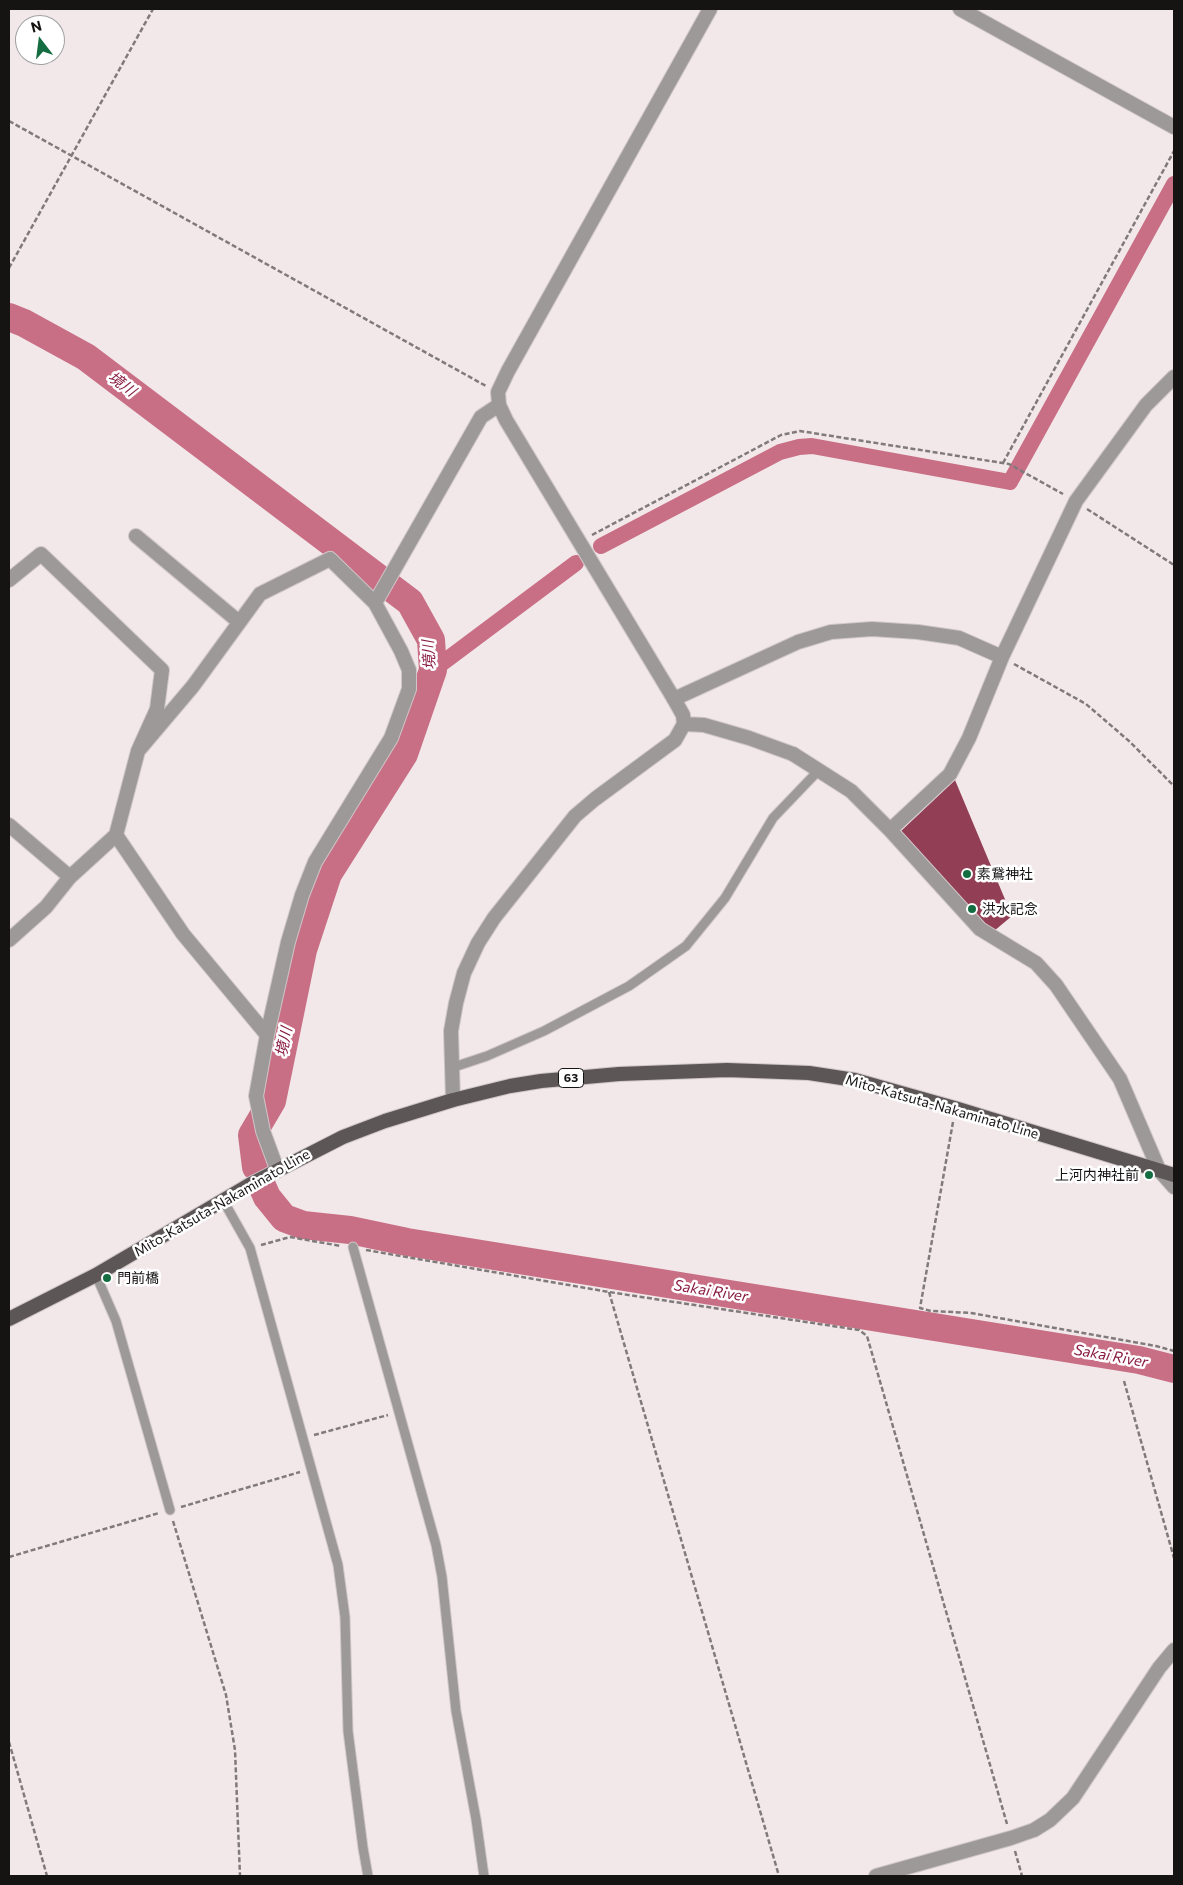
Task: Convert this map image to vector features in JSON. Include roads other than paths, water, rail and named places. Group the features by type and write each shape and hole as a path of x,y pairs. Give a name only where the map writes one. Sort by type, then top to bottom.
{"main road":[{"name":"Mito-Katsuta-Nakaminato Line","path":"9,1319 96,1275 277,1169 363,1129 453,1100 510,1086 541,1081 619,1074 727,1070 809,1073 855,1080 958,1109 1174,1175"}],"street":[{"path":"378,598 481,417 499,399 508,371 710,9"},
{"path":"960,9 1174,127"},
{"path":"890,830 950,774 969,738 1002,657 1076,501 1146,405 1174,377"},
{"path":"453,1100 451,1031 464,972 478,943 494,918 575,816 675,740 684,724 684,715 580,541 499,399"},
{"path":"136,536 239,622"},
{"path":"9,580 41,554 162,670 157,709 138,751 116,835 70,877 46,907 9,940"},
{"path":"138,751 193,686 260,594 330,559 378,598 409,670 409,689 391,738 316,862 302,894 288,942 267,1035 256,1096 263,1131 277,1169"},
{"path":"674,699 798,642 831,632 872,628 918,632 959,638 1002,657"},
{"path":"684,724 704,725 749,738 793,754 851,791 890,830 980,929 1036,963 1056,985 1120,1078 1158,1170 1174,1187"},
{"path":"9,825 70,877"},
{"path":"116,835 182,934 267,1035"},
{"path":"876,1876 1011,1838 1034,1830 1050,1820 1073,1798 1159,1668 1174,1650"}],"lane":[{"path":"451,1068 487,1056 544,1031 629,986 686,946 725,898 773,818 819,770"},
{"path":"223,1200 250,1248 338,1565 345,1617 348,1731 368,1876"},
{"path":"352,1248 439,1561 456,1711 476,1819 484,1876"},
{"path":"96,1275 116,1321 170,1510"}],"waterway":[{"path":"601,546 780,452 799,447 812,446 1010,482 1174,184"},
{"name":"境川","path":"9,317 24,323 86,357 410,602 431,640 433,670 404,754 328,874 303,950 272,1101 252,1135 256,1167"},
{"path":"433,670 576,563"},
{"name":"Sakai River","path":"263,1188 267,1197 284,1218 303,1225 350,1230 407,1242 1139,1360 1174,1369"}],"place":[{"name":"素鵞神社","path":"967,874"},
{"name":"洪水記念","path":"972,909"},
{"name":"上河内神社前","path":"1149,1175"},
{"name":"門前橋","path":"107,1278"}]}
